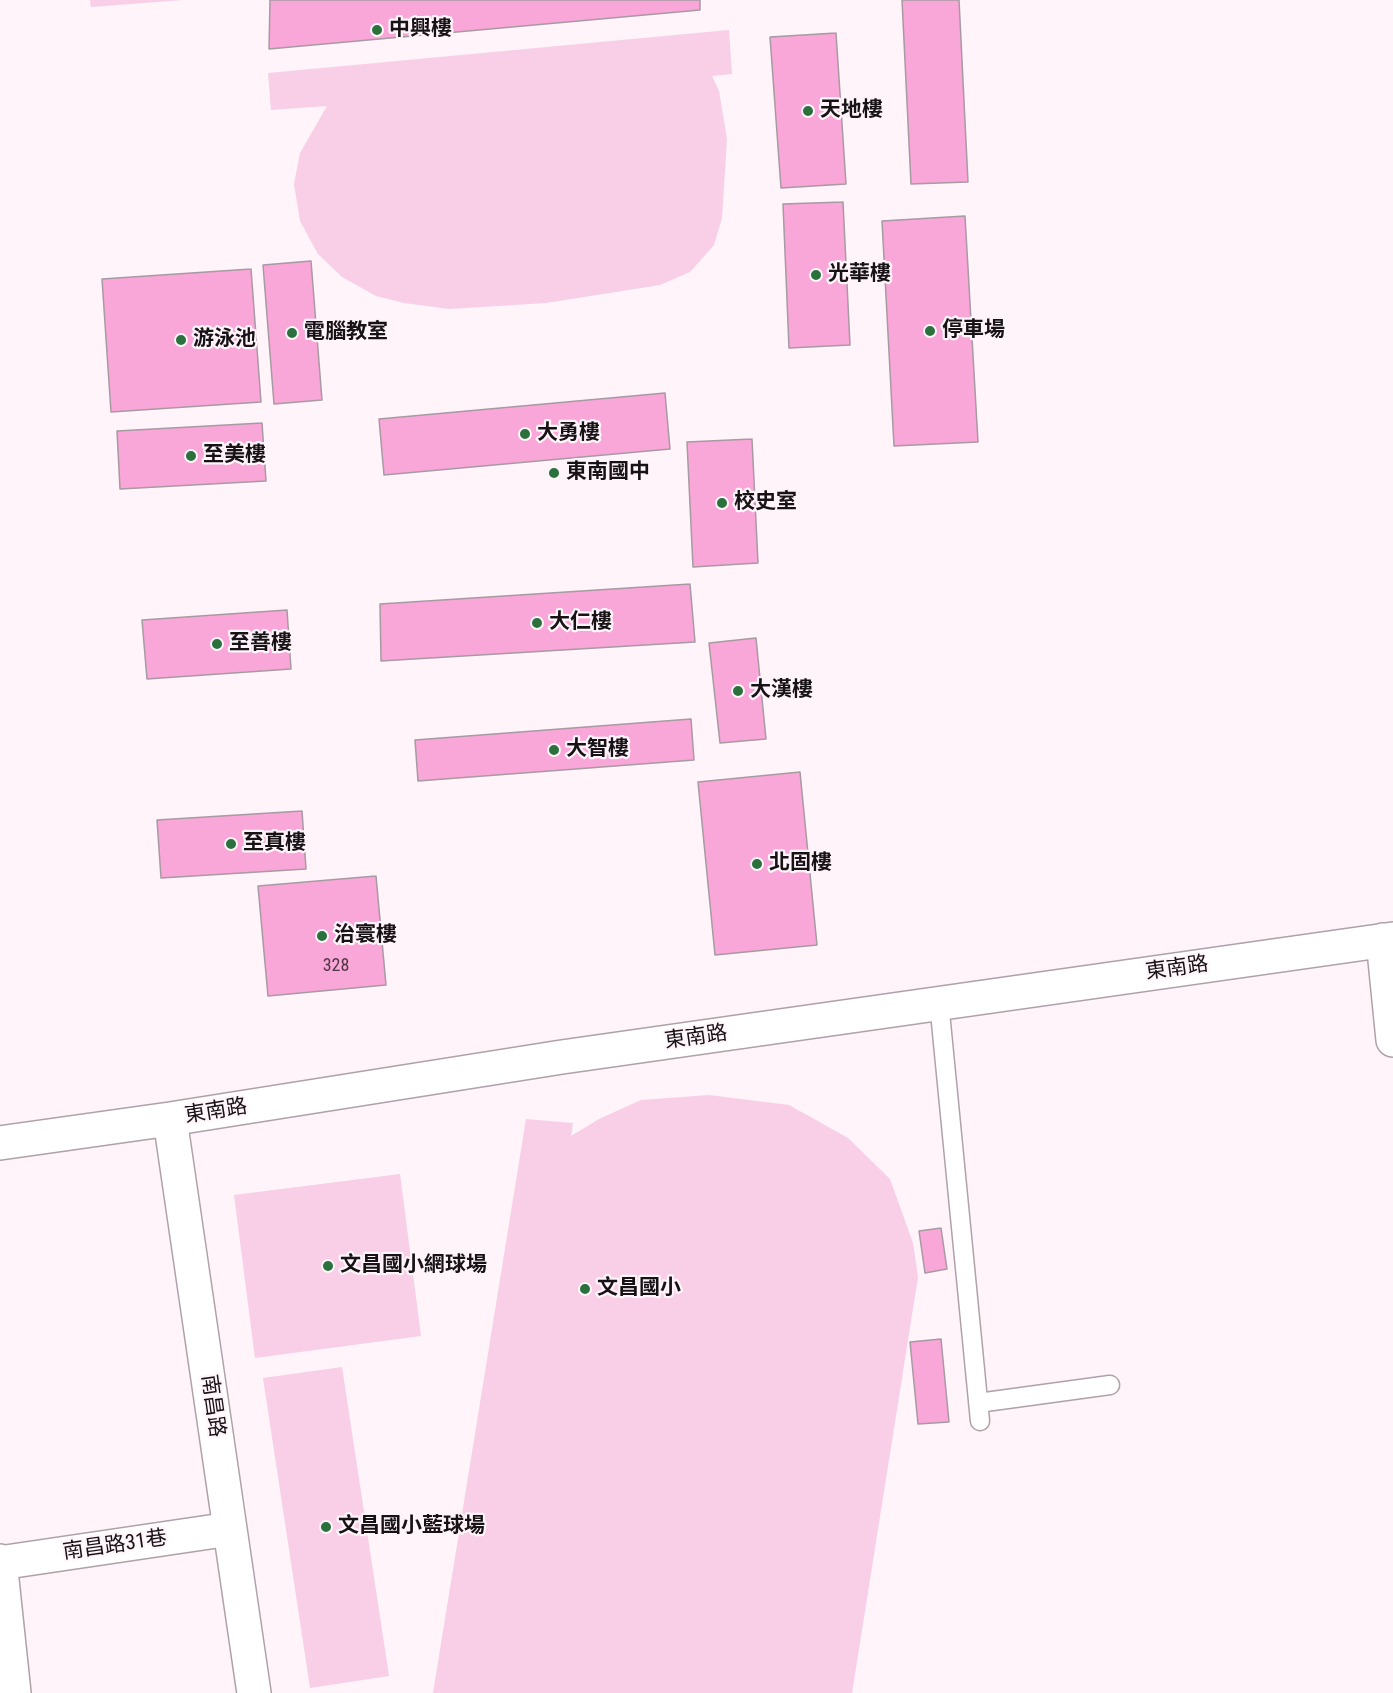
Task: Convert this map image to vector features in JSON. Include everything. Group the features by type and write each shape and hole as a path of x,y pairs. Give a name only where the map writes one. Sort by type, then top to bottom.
{"street":[{"name":"東南路","path":"0,1143 170,1119 562,1057 1388,940"},
{"path":"1388,940 1393,1040"},
{"name":"南昌路","path":"170,1119 254,1693"},
{"name":"南昌路31巷","path":"0,1562 230,1529"},
{"path":"0,1562 14,1693"}],"lane":[{"path":"939,1002 979,1412 1110,1385"}],"shaded area":[{"path":"90,0 183,0 91,7"},
{"path":"729,30 732,74 712,76 719,91 727,139 722,218 714,245 690,272 660,285 546,303 449,309 404,303 376,296 342,277 318,254 300,221 294,184 300,153 327,106 271,110 268,73"},
{"path":"709,1095 789,1105 848,1138 890,1179 913,1243 918,1277 852,1693 433,1693 526,1119 573,1123 571,1136 599,1119 641,1100"},
{"name":"文昌國小網球場","path":"400,1174 421,1336 255,1358 234,1195"},
{"name":"文昌國小藍球場","path":"342,1367 389,1676 310,1688 263,1378"}],"building":[{"name":"中興樓","path":"270,0 700,0 700,10 269,49"},
{"path":"902,0 959,0 968,182 911,184"},
{"name":"天地樓","path":"836,33 846,184 781,188 770,37"},
{"name":"光華樓","path":"843,202 850,345 789,348 783,204"},
{"name":"停車場","path":"965,216 978,442 894,446 882,221"},
{"name":"電腦教室","path":"311,261 322,400 274,404 263,265"},
{"name":"游泳池","path":"251,269 261,402 111,412 102,279"},
{"name":"大勇樓","path":"665,393 670,449 384,475 379,419"},
{"name":"至美樓","path":"262,423 266,481 120,489 117,431"},
{"name":"校史室","path":"752,439 758,563 693,567 687,442"},
{"name":"大仁樓","path":"690,584 695,642 381,661 380,604"},
{"name":"至善樓","path":"287,610 291,669 147,679 142,620"},
{"name":"大漢樓","path":"756,638 766,739 720,743 709,643"},
{"name":"大智樓","path":"691,719 694,760 418,781 415,740"},
{"name":"北固樓","path":"800,772 817,945 715,955 698,782"},
{"name":"至真樓","path":"302,811 306,869 161,878 157,820"},
{"name":"治寰樓","path":"376,876 386,985 268,996 258,886"},
{"path":"941,1228 947,1269 925,1273 919,1231"},
{"path":"941,1339 949,1422 918,1424 910,1342"}],"place":[{"name":"中興樓","path":"377,30"},
{"name":"天地樓","path":"808,111"},
{"name":"光華樓","path":"816,275"},
{"name":"停車場","path":"930,331"},
{"name":"電腦教室","path":"292,333"},
{"name":"游泳池","path":"181,340"},
{"name":"大勇樓","path":"525,434"},
{"name":"至美樓","path":"191,456"},
{"name":"東南國中","path":"554,473"},
{"name":"校史室","path":"722,503"},
{"name":"大仁樓","path":"537,623"},
{"name":"至善樓","path":"217,644"},
{"name":"大漢樓","path":"738,691"},
{"name":"大智樓","path":"554,750"},
{"name":"至真樓","path":"231,844"},
{"name":"北固樓","path":"757,864"},
{"name":"治寰樓","path":"322,936"},
{"name":"文昌國小網球場","path":"328,1266"},
{"name":"文昌國小","path":"585,1289"},
{"name":"文昌國小藍球場","path":"326,1527"}]}
